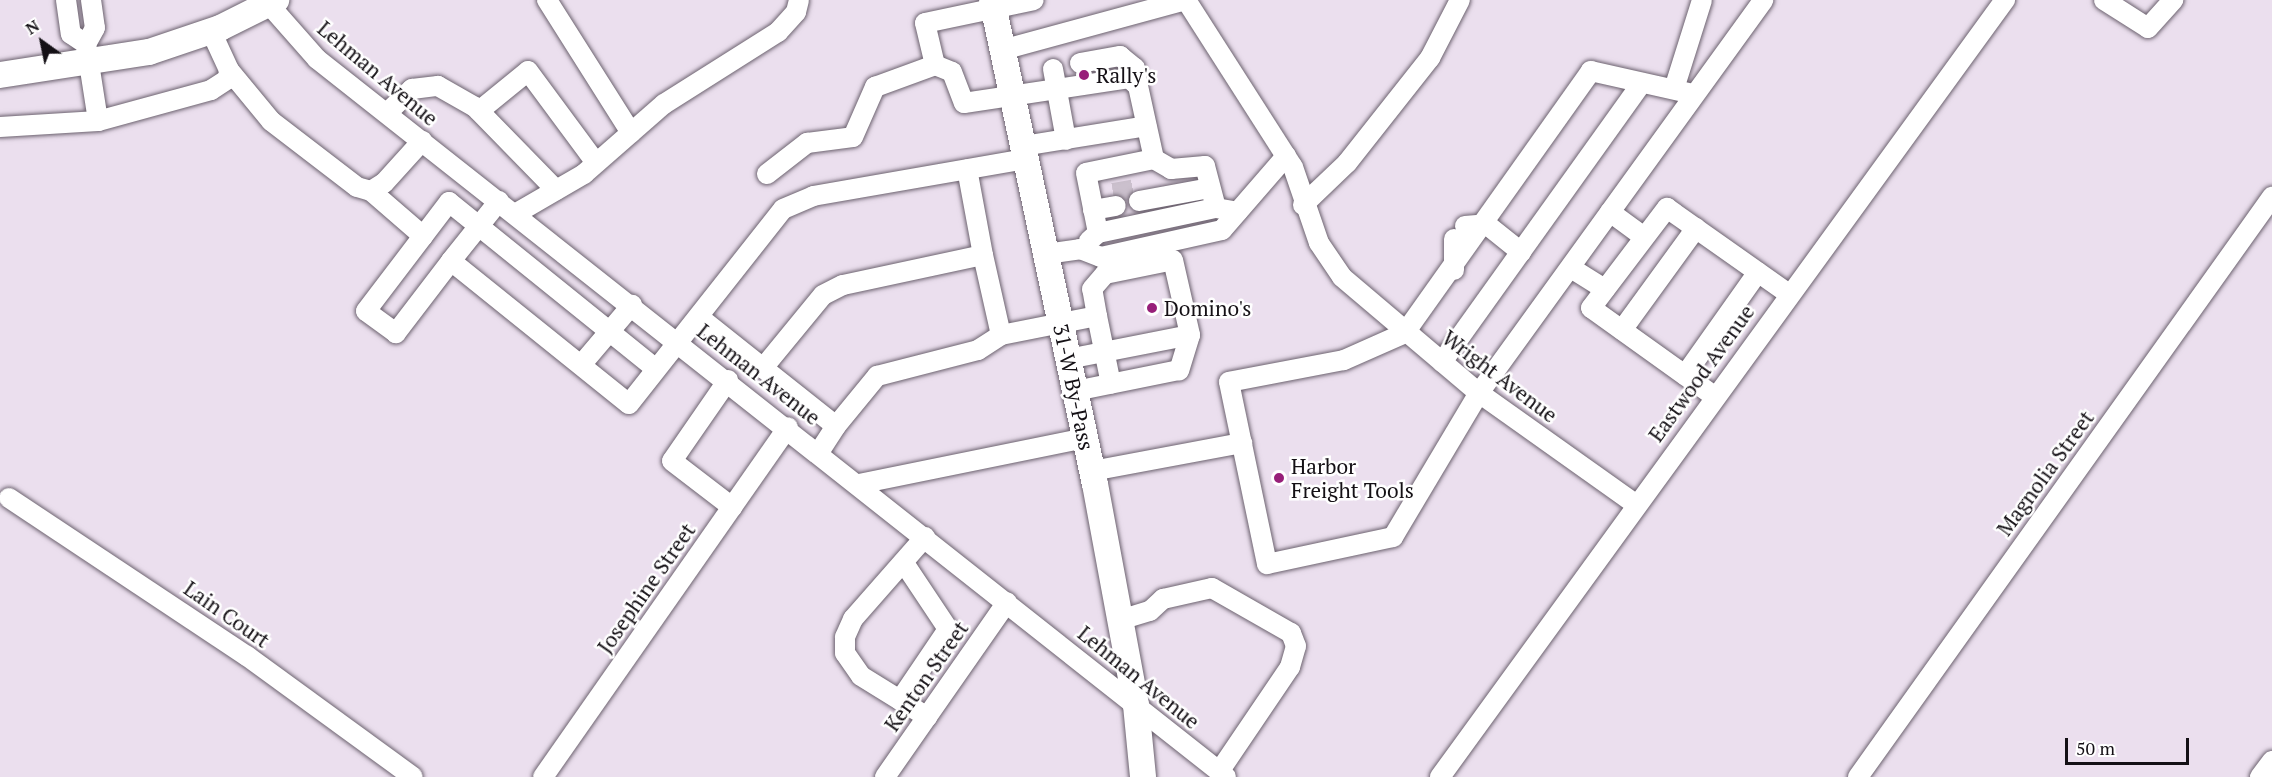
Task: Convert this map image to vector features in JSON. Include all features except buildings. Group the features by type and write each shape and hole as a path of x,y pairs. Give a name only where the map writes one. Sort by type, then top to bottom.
{"main road":[{"path":"0,75 88,54 212,31 269,2"},
{"name":"31-W By-Pass","path":"993,5 1092,471 1136,705 1143,777"}],"street":[{"path":"66,0 71,34 88,54"},
{"path":"547,0 632,133"},
{"path":"515,214 596,164 664,104 778,32 796,12 799,0"},
{"path":"1002,50 1186,0"},
{"name":"Wright Avenue","path":"1186,0 1286,156 1318,243 1342,277 1479,393 1635,504"},
{"path":"1304,205 1347,163 1430,58 1460,0"},
{"path":"1683,92 1702,0"},
{"path":"1683,92 1590,71 1454,270 1406,333 1344,360 1229,382 1267,564 1393,537 1479,393 1610,212 1683,92 1762,0"},
{"name":"Eastwood Avenue","path":"1440,777 1635,504 2004,0"},
{"path":"2104,0 2148,28 2173,0"},
{"path":"93,1 95,28 88,54 98,121"},
{"path":"935,65 925,23 993,5 1026,1"},
{"name":"Lehman Avenue","path":"269,2 317,59 788,427 1223,774"},
{"path":"212,31 229,70 270,121 357,187 371,191 423,236"},
{"path":"767,174 807,143 853,137 875,87 935,65 952,72 964,103 1011,92 1067,66 1120,56 1135,68 1154,159"},
{"path":"1066,140 1056,90 1067,66"},
{"path":"0,127 98,121 195,96 221,85 229,70"},
{"path":"479,111 528,71 596,164"},
{"path":"1011,92 1056,90 1129,78 1138,86"},
{"path":"1442,362 1642,83"},
{"path":"387,113 412,89 438,86 479,111 556,190"},
{"path":"451,261 629,404 783,209 813,196 968,169 1066,140 1146,126"},
{"path":"371,191 401,170 422,141"},
{"path":"1111,384 1092,289 1103,265 1222,230 1286,156"},
{"path":"1098,233 1086,173 1154,159 1171,169 1205,166 1216,208"},
{"path":"968,169 983,255 1001,335"},
{"path":"1137,195 1208,183"},
{"name":"Magnolia Street","path":"1858,777 2272,197"},
{"path":"1092,204 1115,199"},
{"path":"499,201 479,226 451,261 396,333 366,311 449,202 479,226 656,369"},
{"path":"1046,254 1080,249 1098,233 1216,208 1238,212"},
{"path":"1714,396 1591,308 1667,208 1789,294"},
{"path":"1610,212 1644,237"},
{"path":"1454,270 1459,232 1486,224"},
{"path":"1486,224 1521,252"},
{"path":"1622,330 1696,228"},
{"path":"1075,391 1179,370 1190,335 1173,260 1103,265 1080,249"},
{"path":"763,368 823,295 843,285 983,255"},
{"path":"1571,268 1605,289"},
{"path":"1685,375 1758,272"},
{"path":"581,365 632,304"},
{"path":"819,452 836,426 877,375 978,350 1001,335 1097,316"},
{"path":"699,317 836,426"},
{"path":"1068,359 1190,335"},
{"path":"728,380 672,461 732,507"},
{"name":"Josephine Street","path":"543,777 788,427"},
{"path":"859,484 1085,438"},
{"path":"1092,471 1242,443"},
{"name":"Lain Court","path":"9,498 247,656 413,777"},
{"path":"925,537 853,619 845,637 845,653 854,668 927,717"},
{"path":"900,700 948,629 904,563"},
{"path":"1120,620 1150,611 1162,599 1212,588 1291,633 1296,646 1290,667 1223,774"},
{"name":"Kenton Street","path":"885,777 1007,602"},
{"path":"2260,777 2272,760"}],"tunnel":[{"path":"1113,193 1136,189"}],"place":[{"name":"Rally's","path":"1084,75"},
{"name":"Domino's","path":"1152,308"},
{"name":"Harbor Freight Tools","path":"1279,478"}]}
